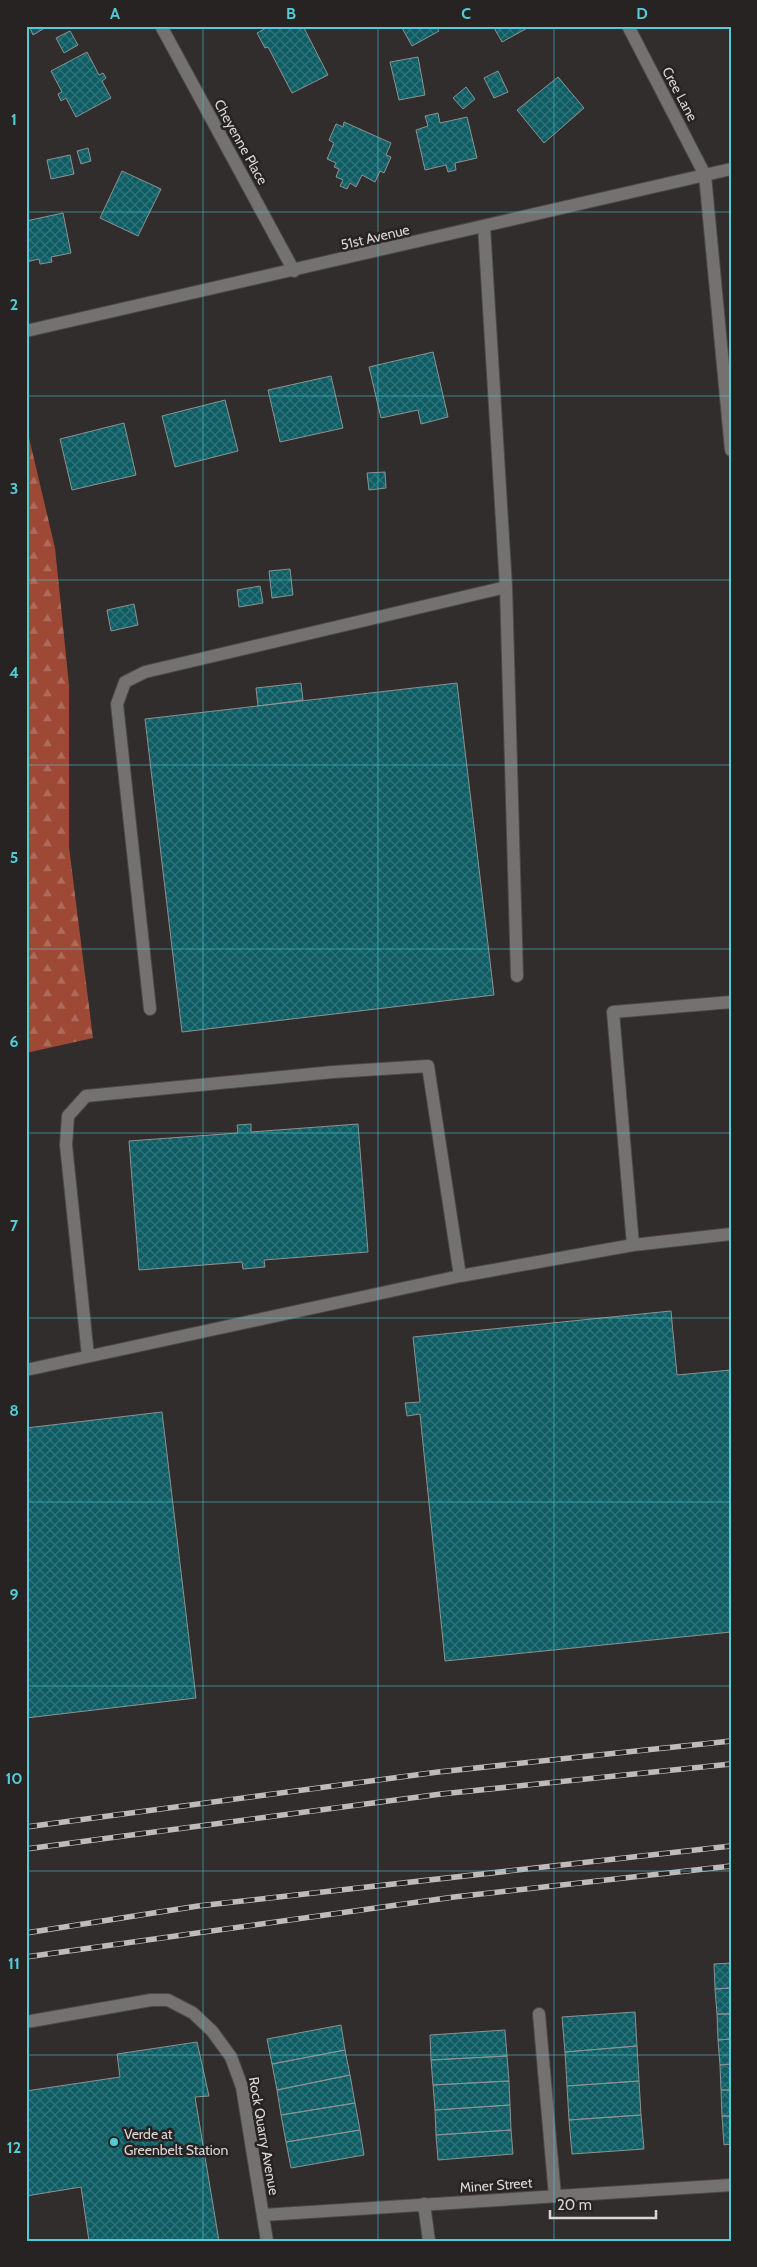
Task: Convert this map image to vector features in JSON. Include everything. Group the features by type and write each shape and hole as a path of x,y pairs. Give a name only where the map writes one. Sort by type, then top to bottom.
{"street":[{"name":"Cheyenne Place","path":"161,26 294,271"},
{"name":"Cree Lane","path":"628,26 705,175"},
{"name":"51st Avenue","path":"26,331 294,271 731,169"},
{"path":"705,175 731,450"},
{"path":"484,226 506,587 517,976"},
{"path":"150,1009 117,704 125,682 145,672 506,587"},
{"path":"633,1245 613,1012 731,1002"},
{"path":"88,1356 66,1145 68,1116 86,1096 333,1072 428,1066 460,1276"},
{"path":"26,1370 460,1276 633,1245 731,1234"},
{"name":"Rock Quarry Avenue","path":"26,2022 151,2000 168,2000 193,2013 212,2031 231,2057 242,2087 267,2241"},
{"path":"539,2014 555,2196"},
{"name":"Miner Street","path":"263,2214 731,2185"},
{"path":"424,2204 429,2241"}],"green space":[{"path":"26,425 55,548 69,685 69,847 93,1038 26,1053"}],"building":[{"path":"29,26 48,26 33,35"},
{"path":"270,26 307,26 304,28 328,75 292,93 268,47 265,48 257,33"},
{"path":"401,26 436,26 439,31 412,46"},
{"path":"493,26 531,26 502,42"},
{"path":"70,31 78,45 64,53 56,38"},
{"path":"87,52 99,75 103,73 106,78 102,81 111,98 76,117 66,98 61,101 58,94 62,92 51,71"},
{"path":"418,57 425,95 399,100 390,62"},
{"path":"498,71 508,92 494,98 484,78"},
{"path":"558,77 584,108 544,143 517,110"},
{"path":"466,87 475,99 463,109 453,98"},
{"path":"438,113 440,123 467,117 477,158 455,163 456,170 448,172 446,165 425,170 416,130 428,126 425,116"},
{"path":"344,122 391,143 386,155 391,157 384,173 380,171 375,182 362,175 356,187 350,183 347,189 340,186 343,180 336,177 339,169 334,167 336,163 327,159 334,143 329,140 336,124 343,127"},
{"path":"88,148 91,161 81,164 77,151"},
{"path":"70,155 74,174 51,179 47,160"},
{"path":"122,171 161,189 138,236 100,218"},
{"path":"63,213 71,253 51,257 52,262 40,264 39,259 26,262 26,221"},
{"path":"433,352 448,417 421,424 418,410 381,418 369,367"},
{"path":"331,376 343,428 280,442 268,390"},
{"path":"225,400 238,451 175,467 162,416"},
{"path":"124,423 136,475 72,490 60,439"},
{"path":"385,472 386,488 369,490 367,473"},
{"path":"290,569 293,595 272,598 269,571"},
{"path":"260,586 263,603 239,607 237,590"},
{"path":"134,604 138,625 111,631 107,610"},
{"path":"301,683 303,700 258,706 256,688"},
{"path":"457,683 494,995 182,1032 145,719"},
{"path":"251,1124 251,1132 358,1124 368,1252 264,1260 265,1267 243,1269 242,1262 139,1270 129,1141 238,1133 237,1125"},
{"path":"671,1311 677,1375 731,1370 731,1632 445,1661 420,1414 407,1416 405,1403 420,1402 413,1337"},
{"path":"162,1412 196,1698 26,1718 26,1428"},
{"path":"731,1963 731,1988 715,1989 714,1964"},
{"path":"731,1988 731,2014 717,2014 715,1989"},
{"path":"635,2012 637,2046 565,2052 562,2017"},
{"path":"717,2014 731,2014 731,2039 718,2040"},
{"path":"341,2025 345,2050 272,2064 267,2039"},
{"path":"505,2030 507,2056 431,2060 430,2035"},
{"path":"731,2039 731,2064 720,2065 718,2040"},
{"name":"Verde at Greenbelt Station","path":"197,2042 209,2096 195,2097 219,2241 89,2241 81,2187 26,2196 26,2091 120,2077 117,2054"},
{"path":"637,2046 639,2081 567,2086 565,2052"},
{"path":"345,2050 350,2075 277,2090 272,2064"},
{"path":"507,2056 509,2081 433,2085 431,2060"},
{"path":"731,2064 731,2090 721,2090 720,2065"},
{"path":"350,2075 355,2103 281,2115 277,2090"},
{"path":"509,2081 510,2105 435,2110 433,2085"},
{"path":"639,2081 641,2115 569,2120 567,2086"},
{"path":"721,2090 731,2090 731,2116 722,2116"},
{"path":"355,2103 360,2130 286,2142 281,2115"},
{"path":"510,2105 511,2130 436,2135 435,2110"},
{"path":"641,2115 644,2149 572,2154 569,2120"},
{"path":"722,2116 731,2116 731,2144 724,2145"},
{"path":"360,2130 364,2155 291,2168 286,2142"},
{"path":"511,2130 513,2154 438,2160 436,2135"}],"railway":[{"path":"26,1827 438,1772 731,1741"},
{"path":"26,1849 441,1794 731,1764"},
{"path":"26,1933 198,1906 731,1846"},
{"path":"26,1957 454,1897 731,1866"}],"place":[{"name":"Verde at Greenbelt Station","path":"114,2142"}]}
